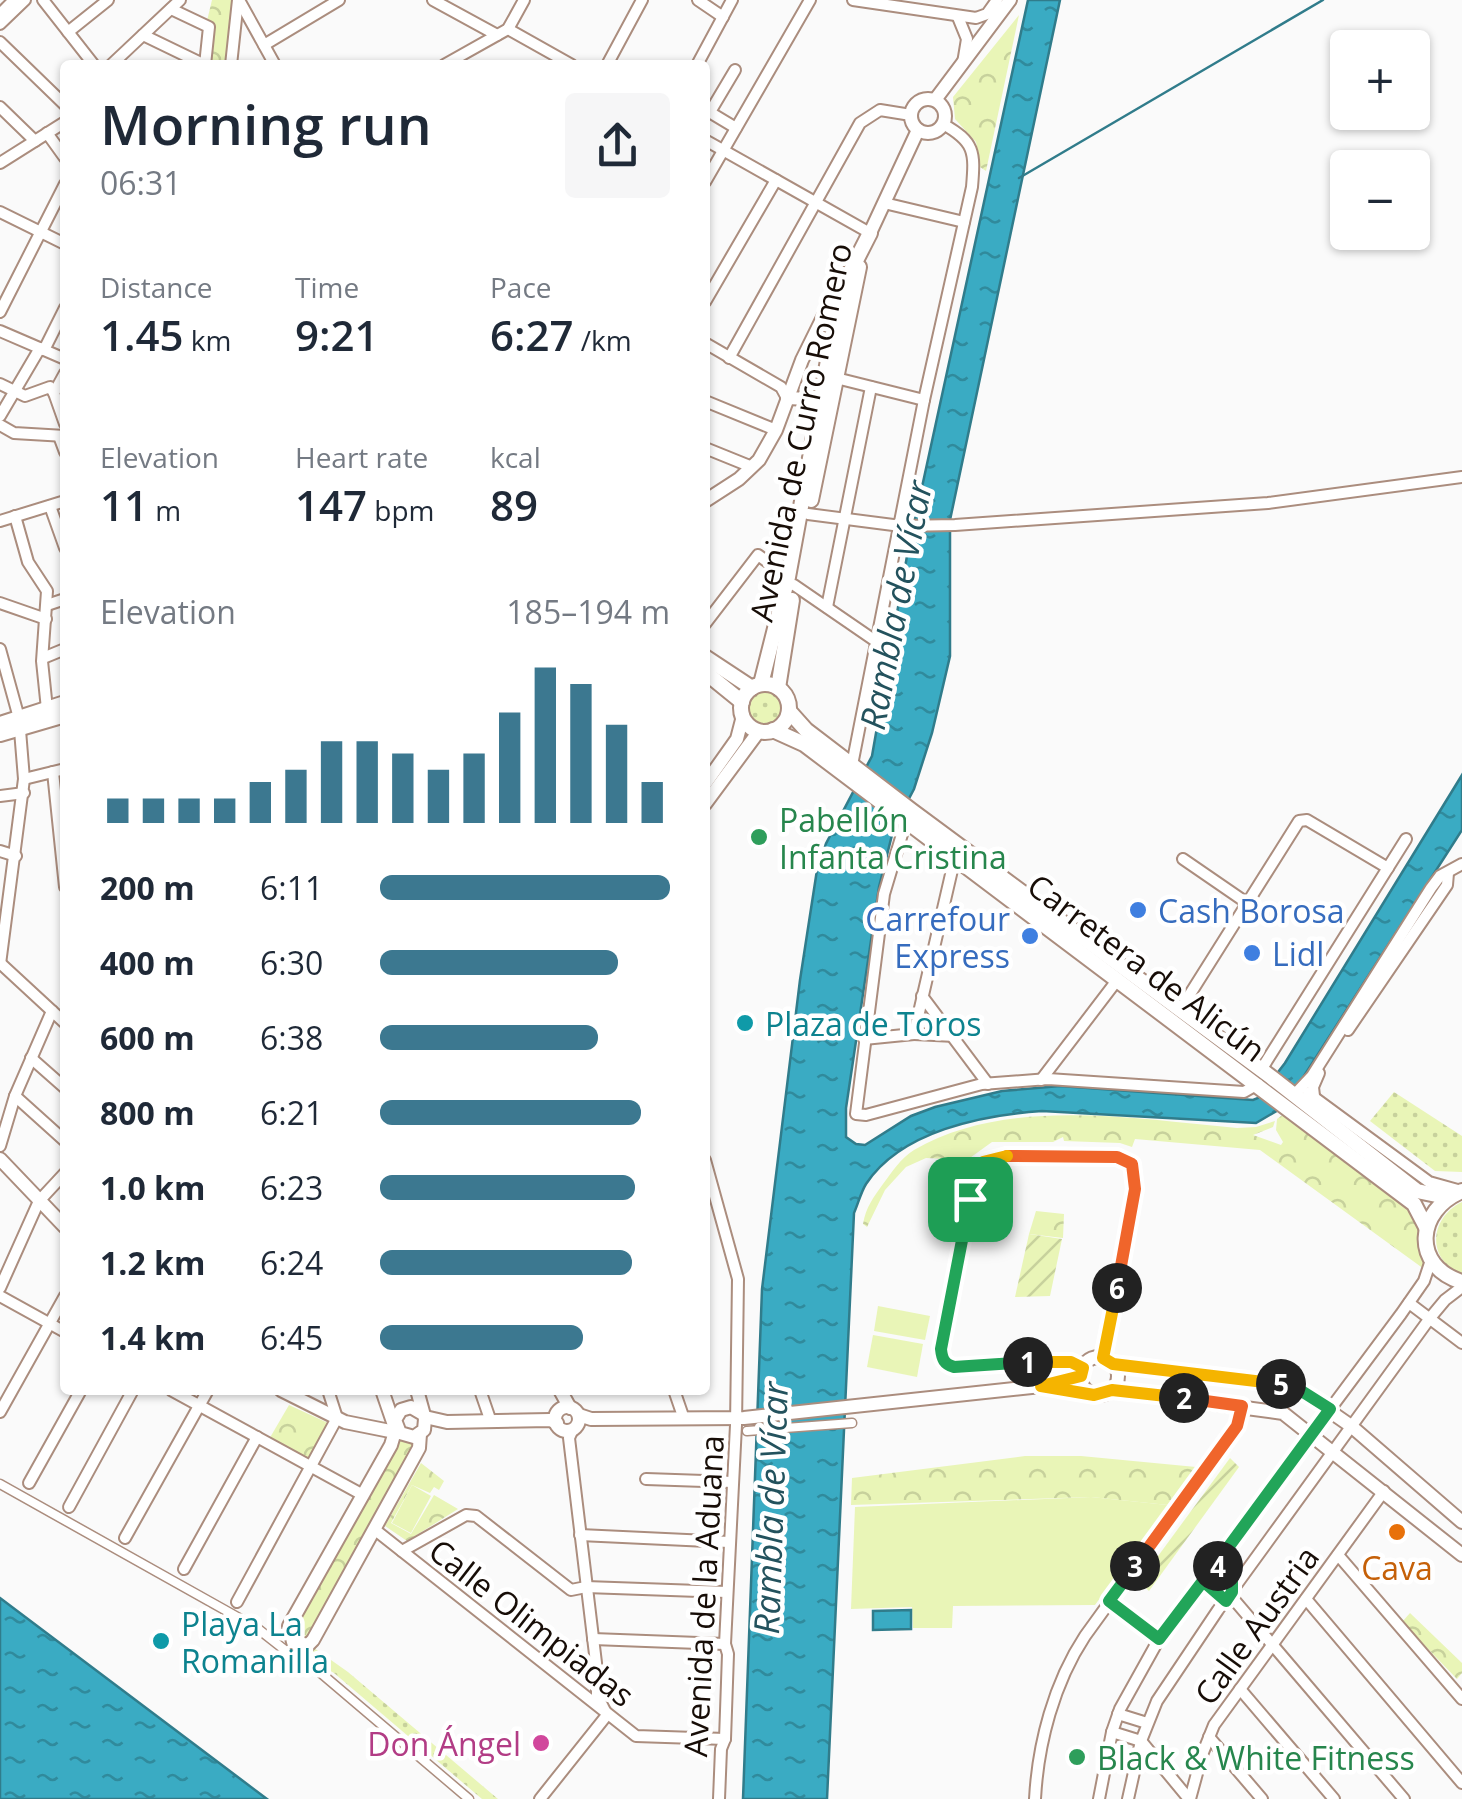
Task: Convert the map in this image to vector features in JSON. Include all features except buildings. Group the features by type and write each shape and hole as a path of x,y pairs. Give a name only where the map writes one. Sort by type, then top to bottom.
{"main road":[{"name":"Avenida de Curro Romero","path":"778,688 817,412 841,290 870,233"},
{"name":"Avenida de Curro Romero","path":"756,686 791,581 808,514 851,296 870,233"},
{"path":"710,660 756,686 778,688 787,698 786,719 766,731 746,723 742,709 710,677"},
{"path":"742,709 756,686"},
{"path":"0,734 60,705"},
{"name":"Carretera de Alicún","path":"789,711 806,730 909,816 1180,1010 1263,1079"},
{"path":"0,724 60,716"},
{"name":"Carretera de Alicún","path":"766,731 798,740 853,771"},
{"name":"Carretera de Alicún","path":"909,816 955,858 1118,979 1294,1097 1417,1191 1446,1198"},
{"name":"Carretera de Alicún","path":"1294,1097 1414,1204 1426,1227"},
{"path":"1462,1191 1437,1206 1425,1238 1431,1260 1462,1284"}],"street":[{"path":"0,14 14,0"},
{"path":"0,24 25,0"},
{"path":"44,0 90,60"},
{"path":"68,32 108,0"},
{"path":"264,45 318,5 339,0"},
{"path":"433,0 562,60"},
{"path":"465,60 503,32 524,0"},
{"path":"610,60 642,0"},
{"path":"698,0 727,8"},
{"path":"716,0 727,8"},
{"path":"710,173 810,0"},
{"path":"854,0 958,18 990,29"},
{"path":"958,18 982,17 998,0"},
{"path":"911,115 919,101 935,100 1010,0"},
{"path":"236,2 272,60"},
{"path":"231,60 236,2"},
{"path":"117,60 175,4 209,27 206,60"},
{"path":"699,60 727,8"},
{"path":"958,18 968,38 962,52 963,63"},
{"path":"143,35 195,60"},
{"path":"0,42 60,100"},
{"path":"710,107 735,70"},
{"path":"918,130 935,132 943,124 945,113 935,100"},
{"path":"0,108 36,141"},
{"path":"729,358 860,123 880,110 911,115"},
{"path":"710,113 736,128"},
{"path":"710,143 870,233 918,130 911,115"},
{"path":"853,771 905,526 924,400 972,187 975,156 964,136 943,124"},
{"path":"0,163 60,126"},
{"path":"48,134 60,151"},
{"path":"710,293 776,180"},
{"path":"0,312 60,194"},
{"path":"884,203 964,222"},
{"path":"0,212 60,241"},
{"path":"710,497 752,467 776,430 828,307 853,264"},
{"path":"0,416 60,317"},
{"path":"0,331 60,357"},
{"path":"710,346 781,388 787,398"},
{"path":"836,378 924,400"},
{"path":"0,384 25,396 50,388 59,400"},
{"path":"827,607 871,387"},
{"path":"787,398 809,400 817,412"},
{"path":"710,403 776,430"},
{"path":"0,426 14,433 60,436"},
{"path":"710,450 752,467"},
{"path":"808,514 905,526 956,525 1268,503 1462,477"},
{"path":"0,520 60,503"},
{"path":"50,506 60,534"},
{"path":"15,516 28,562 47,591 42,658 47,710"},
{"path":"710,618 758,556 878,642"},
{"path":"47,605 60,601"},
{"path":"0,603 46,619"},
{"path":"0,648 4,684 20,723 24,779 16,856 4,906 0,963 60,1018"},
{"path":"42,658 60,651"},
{"path":"711,764 737,739 742,709"},
{"path":"710,798 766,731"},
{"path":"24,779 59,771"},
{"path":"0,796 24,793"},
{"path":"909,816 884,894 856,1114 866,1115 988,1084 1042,1080 1244,1092 1263,1079 1406,839"},
{"path":"1180,1010 1299,821 1308,820 1388,868"},
{"path":"0,850 16,856"},
{"path":"914,1034 955,858"},
{"path":"1183,859 1247,903"},
{"path":"1294,1097 1312,1076 1440,876 1462,864"},
{"path":"1314,1096 1316,1077 1448,885 1448,873"},
{"path":"1042,1080 1118,979"},
{"path":"922,996 988,1084"},
{"path":"0,1146 15,1096 52,1011"},
{"path":"864,1039 914,1034 955,1036"},
{"path":"31,1058 60,1084"},
{"path":"15,1096 60,1137"},
{"path":"1294,1097 1314,1096 1431,1183 1462,1191"},
{"path":"1088,1392 1082,1372 1071,1362 954,1367 942,1359 976,1173 983,1162 998,1156 1117,1157 1132,1164 1135,1189 1108,1361 1118,1378 1112,1390"},
{"path":"0,1159 60,1222"},
{"name":"Avenida de la Aduana","path":"710,1178 738,1279 743,1422 729,1542 725,1739 719,1799"},
{"path":"0,1288 40,1201 60,1179"},
{"path":"1099,1799 1118,1714 1159,1639 1409,1303 1431,1260"},
{"path":"1128,1799 1141,1741 1157,1701 1430,1318 1462,1284"},
{"path":"0,1296 60,1329"},
{"path":"1409,1303 1462,1343"},
{"path":"0,1412 60,1305"},
{"path":"1041,1386 1082,1372 1092,1359 1292,1385 1352,1426 1462,1522"},
{"path":"743,1422 1041,1386 1101,1395 1112,1390 1283,1413 1462,1555"},
{"path":"28,1483 77,1395"},
{"path":"68,1507 130,1395"},
{"path":"179,1395 362,1495"},
{"path":"126,1538 205,1395"},
{"path":"291,1395 337,1418 370,1427 396,1427"},
{"path":"237,1602 337,1418 330,1395"},
{"path":"384,1395 396,1427 408,1437 423,1424 567,1417 852,1423"},
{"path":"417,1395 423,1424 418,1448 313,1640 308,1645 292,1642 289,1626 362,1495 405,1407 418,1409 423,1424"},
{"path":"482,1395 491,1422"},
{"path":"676,1395 684,1419"},
{"path":"1035,1799 1046,1726 1080,1643 1237,1426 1242,1406"},
{"path":"540,1799 607,1714 597,1695 567,1417"},
{"path":"184,1569 257,1437"},
{"path":"646,1480 733,1482"},
{"path":"0,1484 257,1628 316,1670 469,1799"},
{"name":"Calle Austria","path":"1190,1799 1209,1737 1384,1491"},
{"path":"402,1551 466,1516 476,1516 570,1590 727,1592"},
{"name":"Calle Olimpiadas","path":"374,1528 636,1736 725,1739"},
{"path":"580,1534 729,1542"},
{"path":"1338,1555 1462,1699"},
{"path":"1216,1564 1232,1579 1229,1596"},
{"path":"1203,1581 1229,1596 1404,1799"},
{"path":"1306,1599 1462,1783"},
{"path":"1109,1601 1159,1639"},
{"path":"593,1640 725,1644"},
{"path":"1240,1689 1334,1799"},
{"path":"1118,1714 1147,1723"},
{"path":"1112,1732 1141,1741 1190,1799"},
{"path":"1209,1737 1262,1799"}],"green space":[{"path":"212,0 231,0 237,8 232,60 205,60 206,25"},
{"path":"1019,15 986,171 980,167 976,142 955,119 953,97"},
{"path":"765,691 777,696 782,708 777,720 765,725 753,720 748,708 753,696"},
{"path":"1394,1092 1462,1136 1462,1172 1435,1171 1370,1121"},
{"path":"1285,1113 1414,1209 1422,1225 1427,1264 1424,1269 1260,1150 1135,1139 1132,1147 1064,1141 1063,1137 1053,1142 992,1142 967,1160 926,1158 906,1167 885,1190 867,1227 863,1224 873,1198 909,1153 951,1133 989,1123 1072,1115 1237,1128 1275,1121 1273,1127 1253,1135 1281,1145 1277,1119"},
{"path":"1462,1202 1462,1274 1442,1259 1436,1239 1443,1218"},
{"path":"1036,1211 1064,1214 1063,1238 1029,1234"},
{"path":"1029,1234 1062,1239 1050,1296 1015,1297"},
{"path":"878,1306 930,1316 925,1340 874,1331"},
{"path":"873,1335 923,1344 917,1377 867,1367"},
{"path":"289,1405 328,1423 308,1462 268,1441"},
{"path":"399,1440 414,1442 310,1638 296,1639 294,1627"},
{"path":"1025,1456 1081,1456 1196,1467 1168,1505 1091,1497 851,1505 852,1478"},
{"path":"1230,1458 1239,1467 1149,1591 1139,1582"},
{"path":"421,1463 444,1481 439,1490 434,1487 430,1493 412,1485 391,1523 411,1534 434,1495 458,1509 407,1541 385,1526"},
{"path":"412,1485 431,1496 411,1533 392,1523"},
{"path":"1091,1497 1168,1505 1095,1605 953,1606 952,1628 913,1628 912,1607 851,1609 855,1507"},
{"path":"1410,1613 1462,1663 1457,1679 1402,1622"},
{"path":"314,1648 348,1672 498,1799 482,1799 334,1673 301,1654"}],"water":[{"name":"Rambla de Vícar","path":"1028,0 1060,0 950,520 950,656 932,733 914,789 894,827 879,887 846,1108 846,1137 865,1145 911,1116 1002,1091 1060,1086 1258,1098 1285,1063 1462,775 1462,830 1280,1109 1256,1123 1042,1111 994,1117 921,1139 881,1166 866,1184 854,1213 827,1799 743,1799 762,1289 819,857 872,756 907,556"},
{"path":"0,1598 267,1799 0,1799"},
{"path":"911,1610 911,1629 873,1630 873,1611"}],"waterway":[{"path":"1019,178 1323,0"}],"place":[{"name":"Pabellón Infanta Cristina","path":"759,837"},
{"name":"Cash Borosa","path":"1138,910"},
{"name":"Carrefour Express","path":"1030,936"},
{"name":"Lidl","path":"1252,953"},
{"name":"Plaza de Toros","path":"745,1023"},
{"name":"Cava","path":"1397,1532"},
{"name":"Playa La Romanilla","path":"161,1641"},
{"name":"Don Ángel","path":"541,1743"},
{"name":"Black & White Fitness","path":"1077,1757"}],"route":[{"path":"998,1156 1117,1157 1132,1164 1135,1189 1103,1358 1113,1364 1292,1385 1330,1409 1216,1564 1232,1579 1232,1592 1226,1601 1203,1581 1159,1639 1109,1601 1237,1426 1242,1406 1112,1390 1094,1395 1041,1386 1081,1376 1083,1368 1071,1362 947,1365 941,1349 970,1199 983,1162 998,1156"}]}
